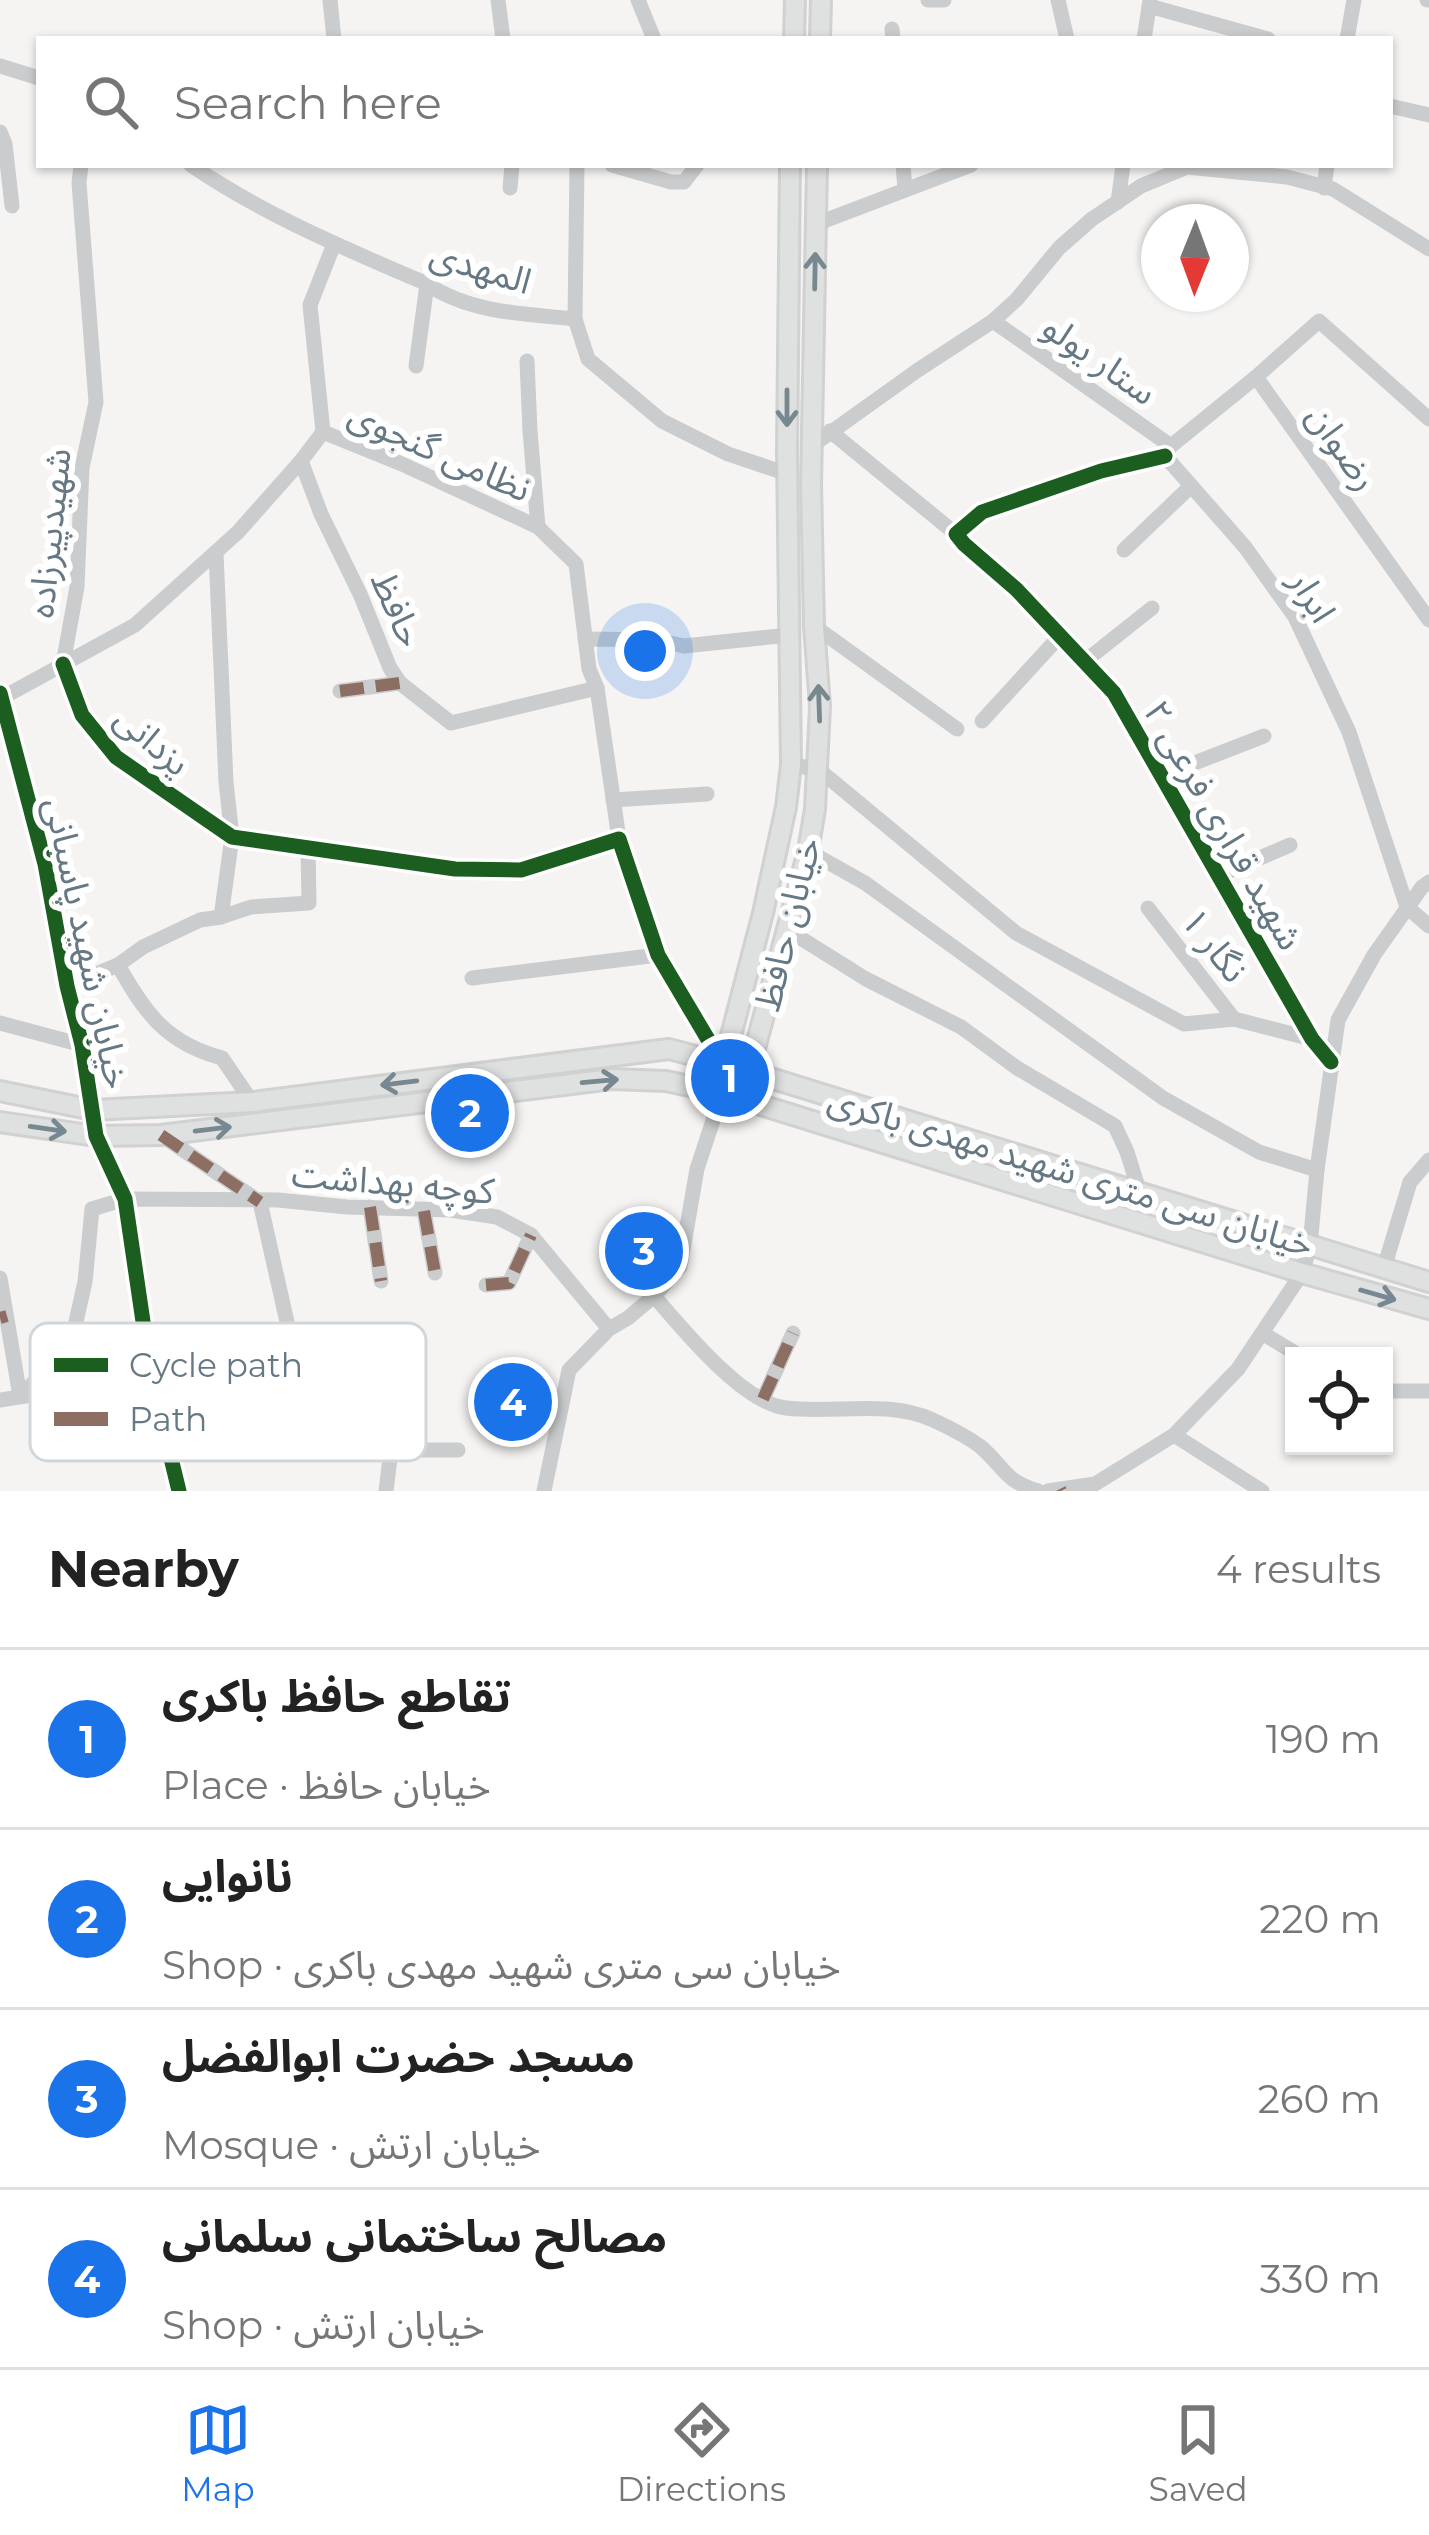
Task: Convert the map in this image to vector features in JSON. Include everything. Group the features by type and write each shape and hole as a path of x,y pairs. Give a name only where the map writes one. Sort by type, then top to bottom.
{"main road":[{"path":"794,36 795,0"},
{"path":"820,36 821,0"},
{"name":"خیابان حافظ","path":"722,1093 722,1063 763,913 791,765 790,168"},
{"name":"خیابان حافظ","path":"749,1071 808,851 818,769 811,485 817,168"},
{"name":"خیابان سی متری شهید مهدی باکری","path":"0,1091 93,1109 252,1102 669,1049 1429,1282"},
{"path":"722,1093 749,1071"},
{"name":"خیابان سی متری شهید مهدی باکری","path":"0,1122 96,1136 161,1135 612,1079 666,1081 722,1093 1429,1309"}],"street":[{"path":"330,0 334,36"},
{"path":"498,0 503,36"},
{"path":"638,0 653,36"},
{"path":"928,0 944,0"},
{"path":"1058,0 1066,36"},
{"path":"1348,36 1354,0"},
{"path":"1144,36 1150,3 1258,36"},
{"path":"0,66 36,77"},
{"path":"1393,107 1429,115"},
{"path":"0,132 12,206"},
{"name":"شهیدپیرزاده","path":"63,664 77,587 82,468 96,402 81,168"},
{"name":"المهدی","path":"196,168 334,244 441,293 502,312 575,319 588,359 662,421 728,454 788,474"},
{"path":"510,188 512,168"},
{"path":"575,319 577,168"},
{"path":"622,168 670,182 684,182 695,168"},
{"path":"903,168 905,189"},
{"path":"816,224 963,168"},
{"path":"1118,202 1123,168"},
{"path":"813,445 993,321 1059,248 1092,220 1142,187 1185,168"},
{"path":"1197,168 1287,177 1333,189 1429,249"},
{"path":"1324,188 1327,168"},
{"name":"نظامی گنجوی","path":"334,244 310,305 323,432 538,527 576,565 619,839 658,955 722,1063"},
{"path":"416,367 427,284"},
{"name":"ستار یولو","path":"993,321 1168,451"},
{"path":"956,534 982,512 1168,451 1318,321 1429,419"},
{"path":"787,330 814,328"},
{"path":"527,361 538,527"},
{"name":"رضوان","path":"1256,376 1429,620"},
{"name":"شهید قراری فرعی ۲","path":"830,430 956,534 1114,693 1312,1039 1331,1062"},
{"path":"301,461 323,432"},
{"name":"ابرار","path":"1168,451 1295,617 1349,732 1407,907"},
{"name":"شهیدپیرزاده","path":"63,664 135,625 216,553 301,461"},
{"name":"حافظ","path":"301,461 390,668 400,683 451,723 597,688"},
{"path":"1124,550 1191,486"},
{"path":"216,553 232,837 221,917"},
{"path":"1084,662 1152,608"},
{"path":"814,626 957,729"},
{"path":"585,638 657,640 684,646 789,635"},
{"path":"982,721 1060,636"},
{"path":"1,697 63,664"},
{"name":"یزدانی","path":"63,664 82,716 116,757 232,837"},
{"path":"340,691 400,683"},
{"name":"خیابان شهید پاسبانی","path":"1,697 45,864 96,1136 125,1199 143,1323"},
{"path":"1161,776 1264,736"},
{"path":"791,765 818,769 1016,933 1184,1024 1234,1018 1312,1039"},
{"path":"613,800 707,794"},
{"path":"232,837 454,869 520,870 619,839"},
{"path":"1218,876 1290,845"},
{"path":"68,986 200,920 251,908 309,903 308,849"},
{"path":"808,851 865,883 1163,1098 1259,1152 1317,1170"},
{"path":"1057,1490 1095,1484 1174,1435 1238,1369 1302,1273 1310,1246 1338,1020 1374,955 1429,882"},
{"path":"1407,907 1429,926"},
{"name":"نگار ۱","path":"1148,908 1234,1018"},
{"path":"786,929 866,979 961,1027 1017,1068 1114,1126 1139,1190"},
{"path":"472,978 658,955"},
{"path":"118,965 143,1010 197,1051 222,1058 252,1102"},
{"path":"0,1023 82,1045"},
{"path":"544,1491 569,1370 680,1267 697,1169 722,1093"},
{"path":"161,1135 260,1202 287,1323"},
{"path":"1384,1268 1410,1182 1429,1160"},
{"path":"76,1323 86,1282 92,1209 125,1199"},
{"name":"کوچه بهداشت","path":"125,1199 278,1200 497,1217 531,1235 609,1328"},
{"path":"370,1207 381,1281"},
{"path":"424,1211 435,1274"},
{"path":"486,1285 509,1283 531,1235"},
{"path":"0,1278 20,1396"},
{"path":"654,1296 716,1366 763,1399 782,1408 877,1408 929,1418 980,1446 1015,1484 1038,1491"},
{"path":"763,1399 793,1333"},
{"path":"1264,1334 1285,1347"},
{"path":"20,1396 30,1386"},
{"path":"1393,1391 1429,1391"},
{"path":"0,1400 30,1394"},
{"path":"1174,1435 1262,1491"},
{"path":"426,1450 458,1450"},
{"name":"خیابان شهید پاسبانی","path":"172,1461 179,1491"},
{"path":"386,1491 390,1461"}],"marked path":[{"path":"340,691 400,683"},
{"path":"161,1135 260,1202"},
{"path":"370,1207 381,1281"},
{"path":"424,1211 435,1273"},
{"path":"486,1285 509,1283 531,1235"},
{"path":"0,1318 7,1316"},
{"path":"763,1399 793,1333"}],"cycle path":[{"path":"1165,456 1101,471 982,512 956,534 1016,589 1114,693 1312,1039 1331,1062"},
{"path":"63,664 82,715 116,757 232,837 455,869 521,870 619,839 658,955 722,1063"},
{"path":"0,693 45,864 96,1136 125,1199 143,1323"},
{"path":"172,1461 179,1491"}],"place":[{"name":"تقاطع حافظ باکری","path":"730,1078"},
{"name":"نانوایی","path":"470,1113"},
{"name":"مسجد حضرت ابوالفضل","path":"644,1251"},
{"name":"مصالح ساختمانی سلمانی","path":"513,1402"}]}
